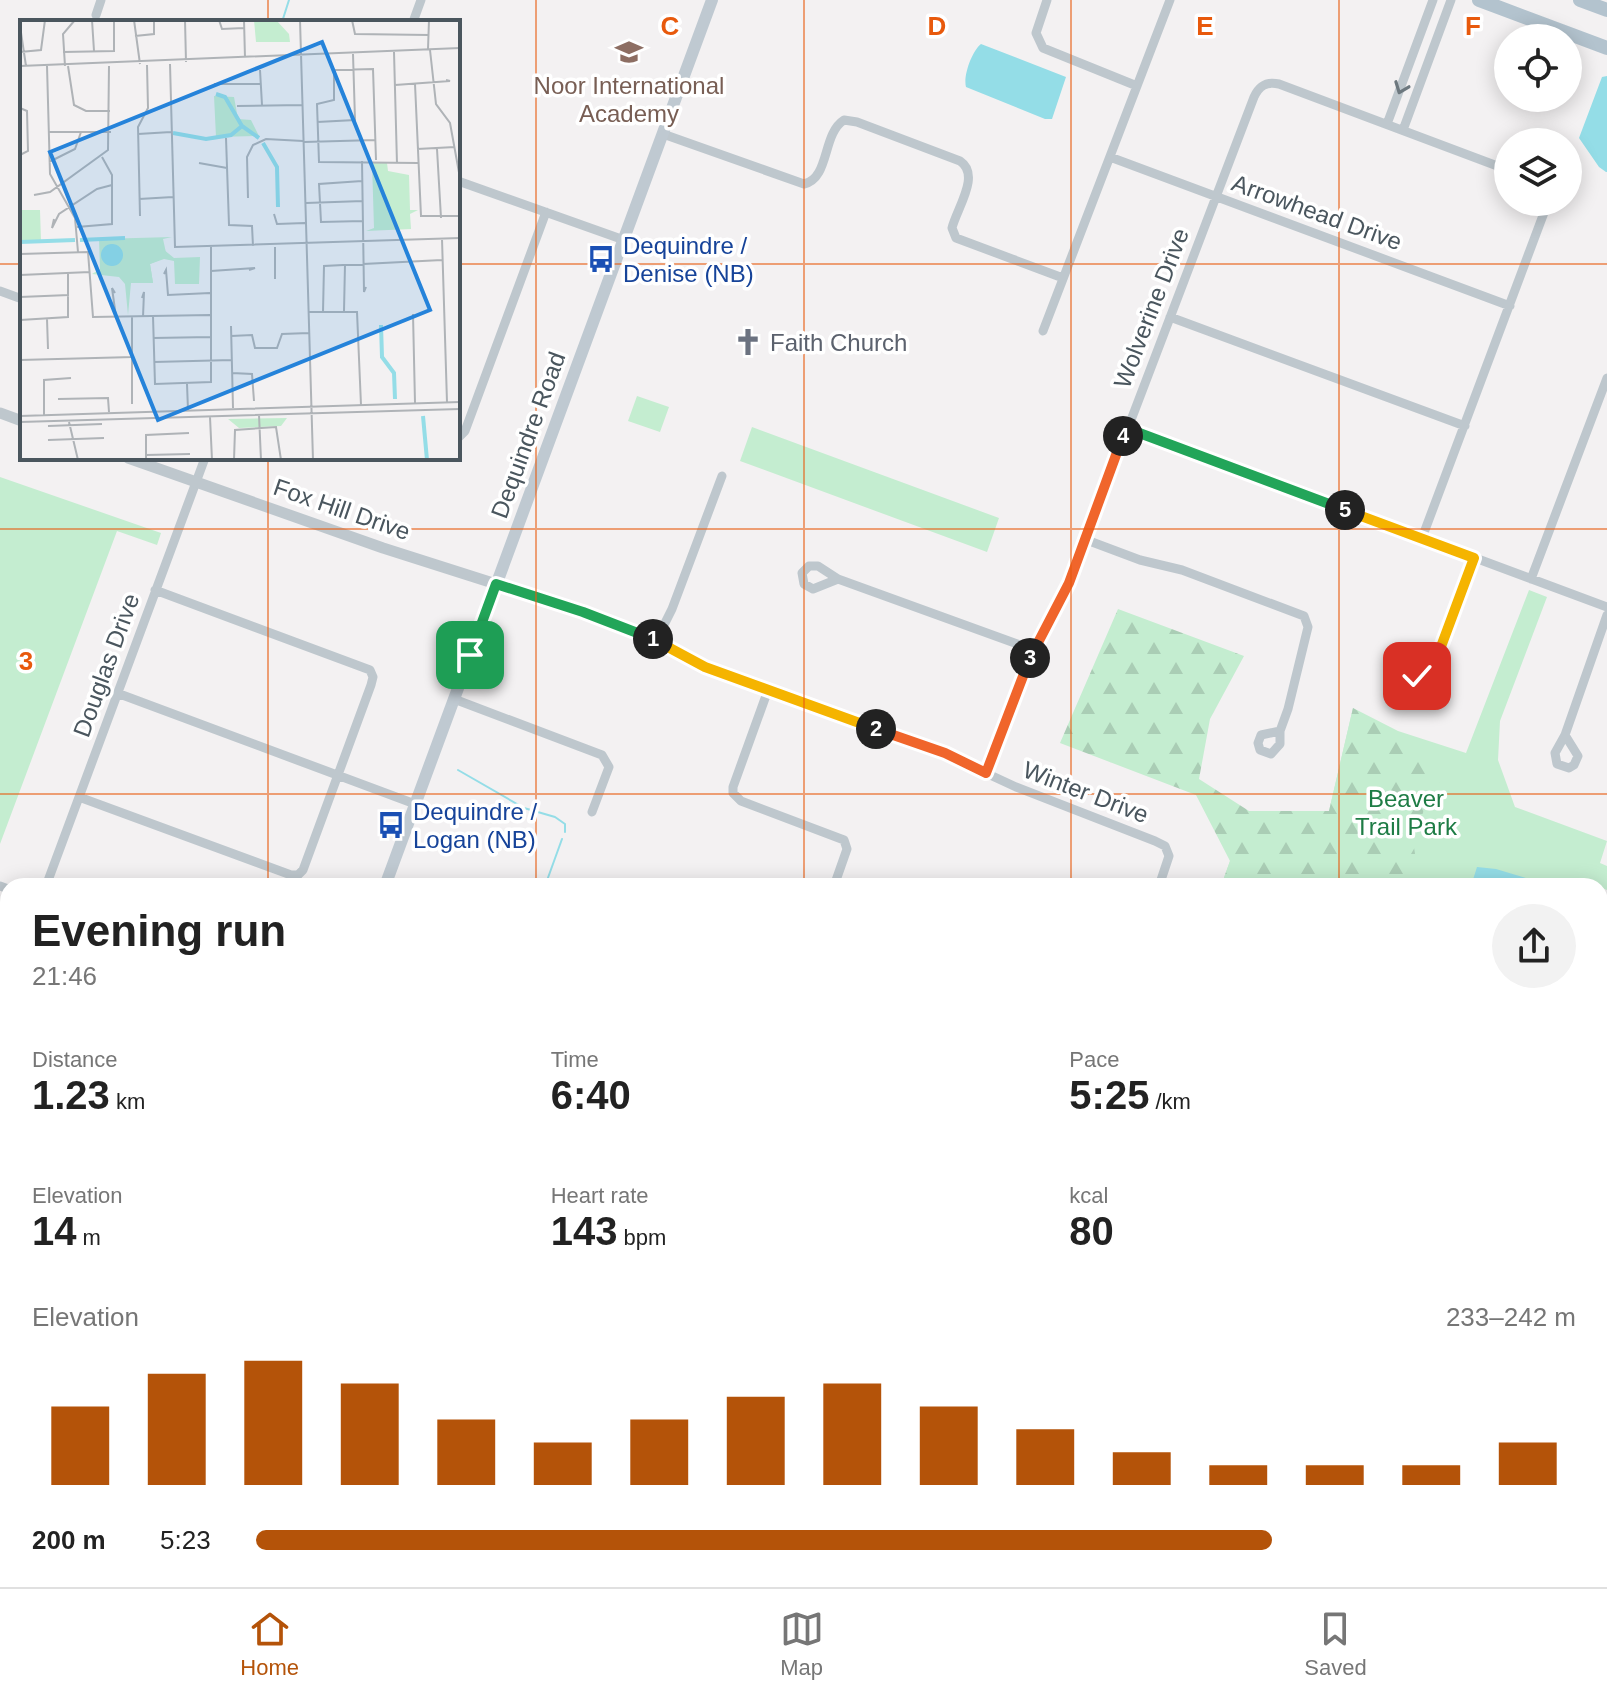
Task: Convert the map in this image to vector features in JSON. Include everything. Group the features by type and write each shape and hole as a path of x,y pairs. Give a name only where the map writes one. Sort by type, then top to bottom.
{"main road":[{"name":"Dequindre Road","path":"388,878 712,0"},
{"path":"1479,0 1607,48"},
{"path":"1580,0 1607,10"}],"street":[{"path":"96,15 101,0"},
{"path":"414,20 421,0"},
{"path":"1047,0 1036,33 1043,48 1137,86"},
{"path":"1043,331 1170,0"},
{"path":"1433,0 1387,124 1494,165"},
{"path":"1403,130 1451,0"},
{"path":"1417,44 1433,50"},
{"name":"Wolverine Drive","path":"986,773 1034,650 1062,598 1260,87 1268,83 1279,84 1387,124"},
{"path":"663,134 804,184 811,182 817,174 836,126 844,120 857,122 967,166 970,177 952,228 956,238 1063,278"},
{"name":"Arrowhead Drive","path":"1110,157 1510,306"},
{"path":"460,182 624,240"},
{"path":"460,436 465,431 546,212"},
{"path":"1422,538 1543,216"},
{"path":"0,291 20,298"},
{"path":"1170,317 1465,426"},
{"path":"1531,579 1607,378"},
{"path":"0,413 20,420"},
{"path":"1126,428 1607,607"},
{"name":"Fox Hill Drive","path":"134,460 383,548 496,584"},
{"name":"Douglas Drive","path":"49,878 204,460"},
{"path":"656,641 672,609 722,476"},
{"path":"1084,539 1140,560 1182,570 1304,616 1308,627 1280,731"},
{"path":"1439,652 1474,558"},
{"path":"838,579 1034,650"},
{"name":"Winter Drive","path":"496,584 605,619 656,641 695,663 934,749 1016,787 1155,841 1167,850 1168,862 1162,878"},
{"path":"79,797 284,873 298,875 303,870 373,681 372,674 362,666 155,590"},
{"path":"1565,735 1607,615"},
{"path":"768,690 733,793 741,801 844,840 847,849 837,878"},
{"path":"117,693 415,804"},
{"path":"454,699 602,755 609,767 592,812"}],"green space":[{"path":"637,396 669,407 660,432 628,421"},
{"path":"752,427 999,518 987,552 740,461"},
{"path":"0,477 161,533 157,545 117,531 0,844"},
{"name":"Beaver Trail Park","path":"1529,590 1547,597 1500,721 1498,760 1515,807 1607,841 1600,863 1607,866 1607,878 1224,878 1230,861 1226,812 1329,811 1353,708 1398,731 1466,753"},
{"path":"1118,609 1244,656 1210,719 1199,779 1249,811 1329,811 1353,708 1456,771 1432,787 1413,841 1416,878 1224,878 1230,861 1196,795 1060,743"}],"water":[{"path":"981,44 1066,77 1052,119 1045,119 966,87 969,64"},
{"path":"1607,76 1607,172 1599,167 1582,142 1582,130 1602,77"},
{"path":"1477,867 1526,878 1474,878"}],"waterway":[{"path":"283,20 289,0"},
{"path":"458,770 524,808 555,817 565,824 565,832"},
{"path":"548,878 562,839"}],"place":[{"name":"Noor International Academy","path":"629,52"},
{"name":"Dequindre / Denise (NB)","path":"601,259"},
{"name":"Faith Church","path":"748,342"},
{"name":"Dequindre / Logan (NB)","path":"391,825"}],"route":[{"path":"470,655 496,584 639,632 705,667 934,749 986,773 1034,650 1069,583 1126,428 1474,558 1439,652 1418,663 1417,676"}]}
